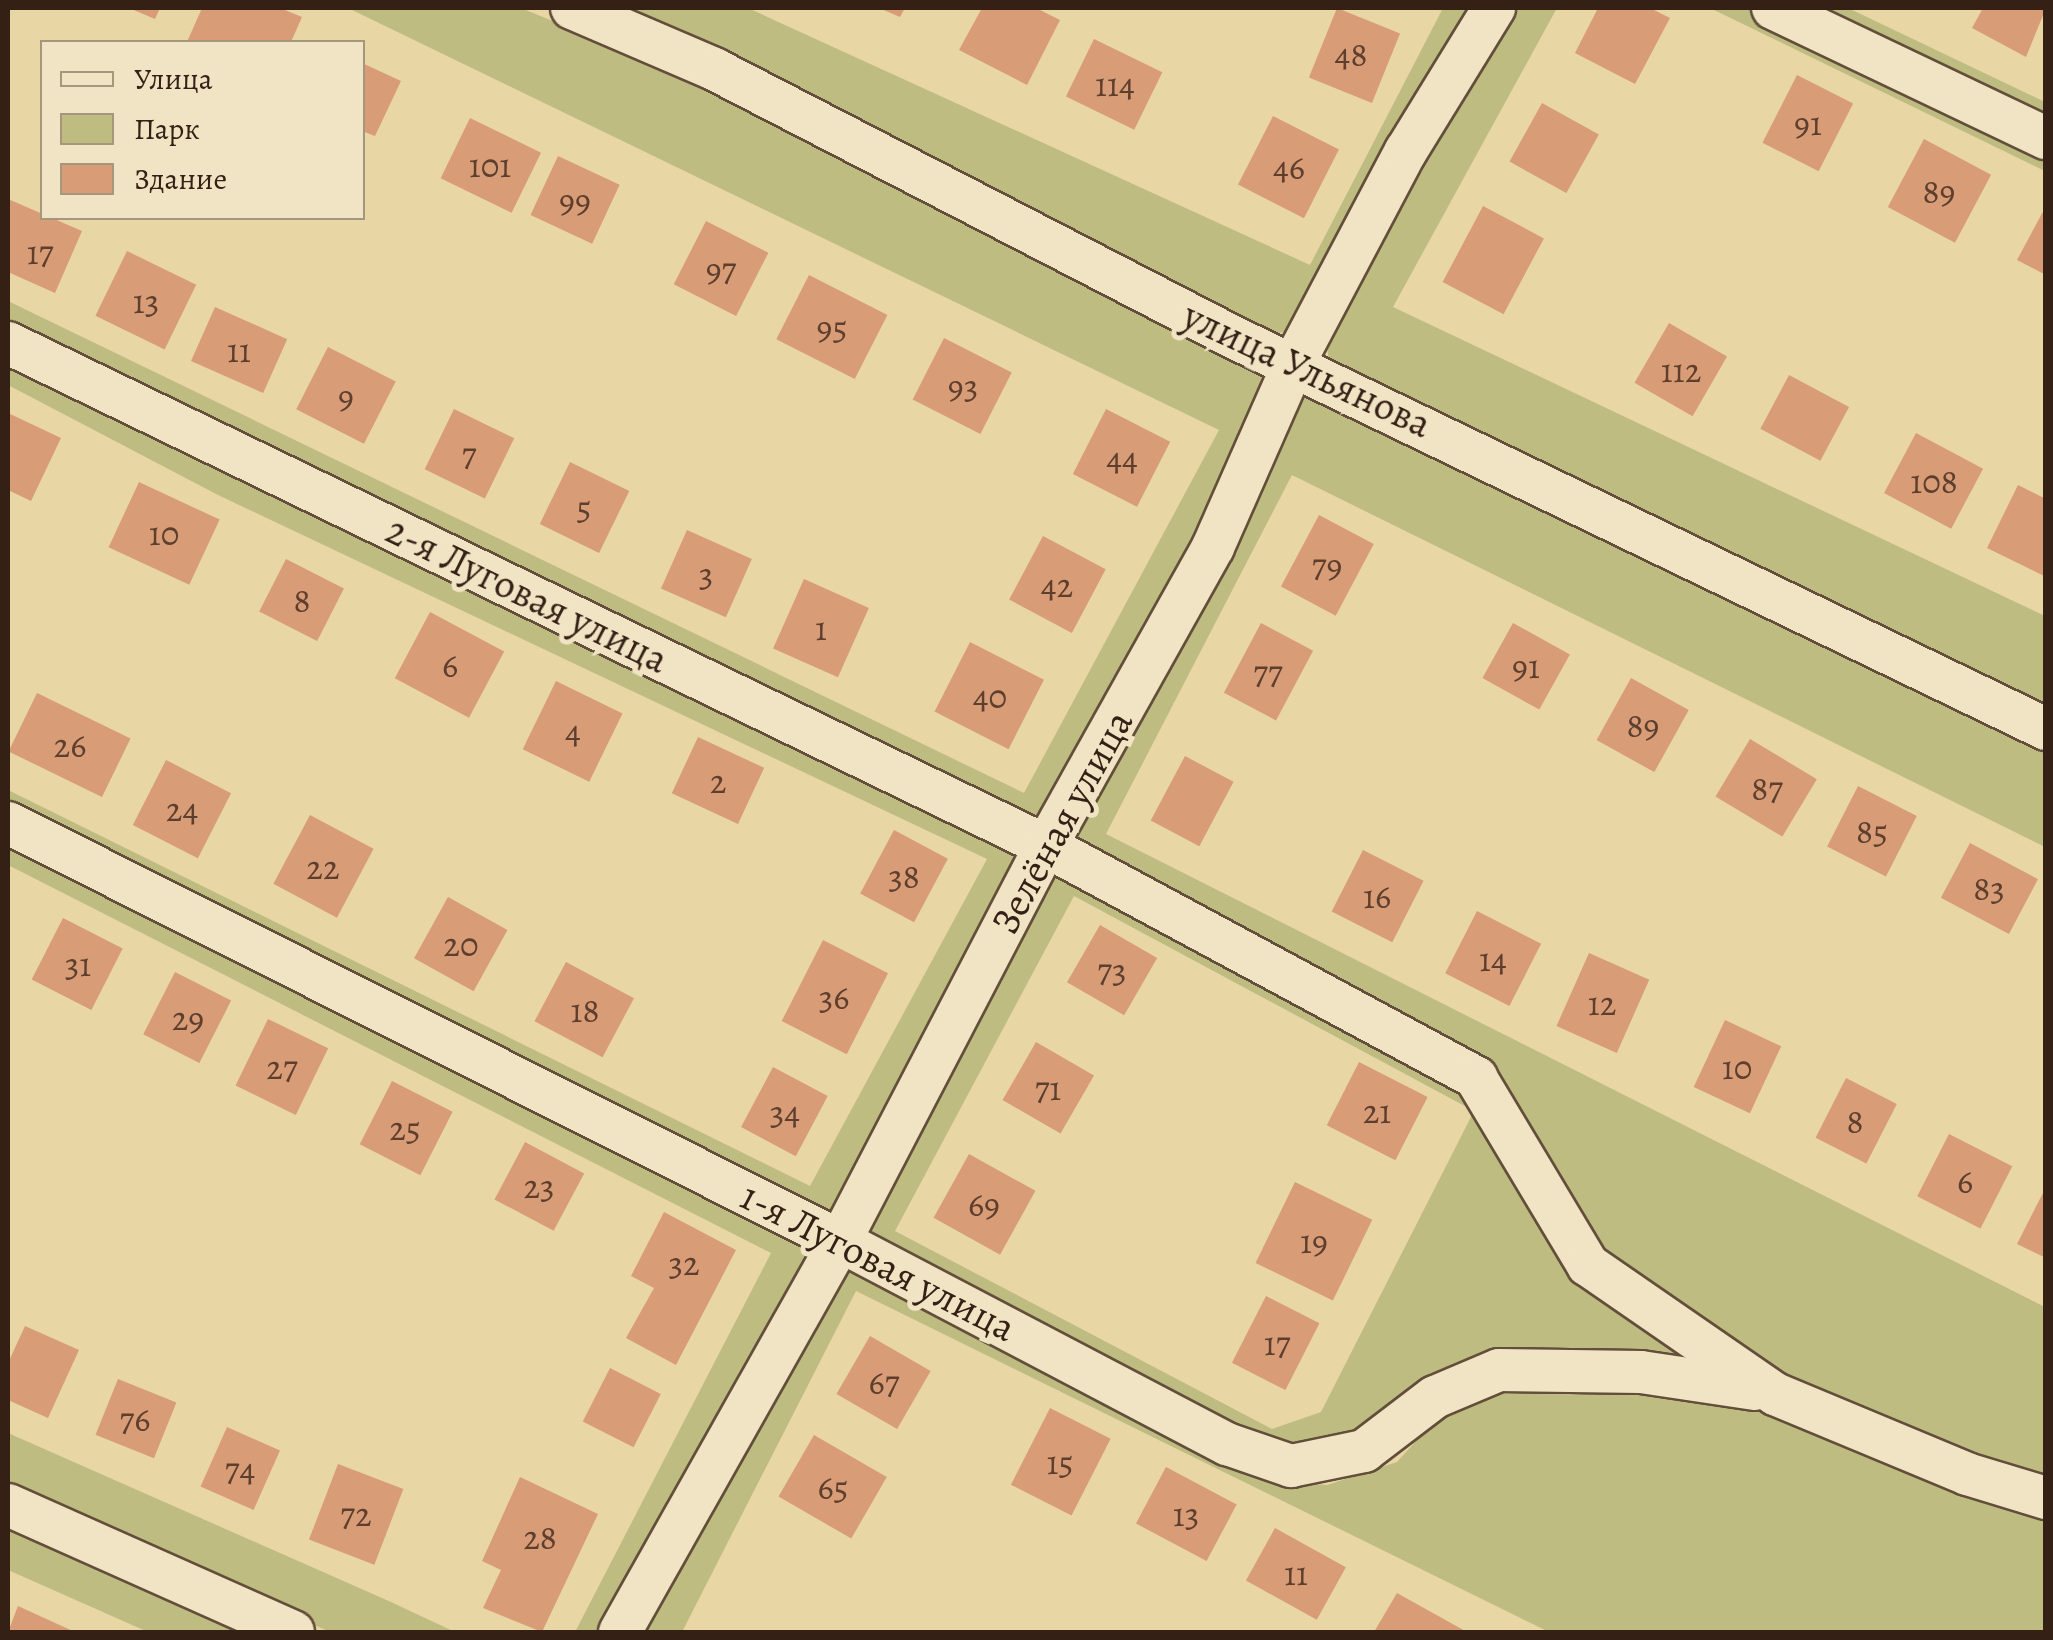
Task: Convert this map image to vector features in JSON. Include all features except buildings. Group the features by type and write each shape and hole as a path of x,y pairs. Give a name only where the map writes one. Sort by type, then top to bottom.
{"street":[{"name":"улица Ульянова","path":"572,8 714,69 998,220 2046,729"},
{"name":"Зелёная улица","path":"620,1632 840,1240 1046,846 1213,547 1294,362 1406,151 1494,8"},
{"path":"1774,8 2046,138"},
{"name":"2-я Луговая улица","path":"8,344 1046,846"},
{"name":"1-я Луговая улица","path":"8,823 840,1240 1226,1444 1291,1466 1364,1451 1434,1396 1499,1370 1641,1372 1775,1394"},
{"name":"1-я Луговая улица","path":"1046,846 1476,1078 1588,1266 1775,1394 1967,1474 2046,1498"},
{"path":"8,1505 293,1632"}],"green space":[{"path":"348,8 521,8 706,84 1271,372 1203,536 1039,830 8,330 8,301 1024,793 1219,430"},
{"path":"616,8 748,8 1310,265 1443,8 1477,8 1305,313 1286,332 1261,335"},
{"path":"1511,8 1557,8 1393,307 2045,616 2045,711 1329,361 1325,334"},
{"path":"1710,8 1748,8 2045,151 2045,171"},
{"path":"1806,8 1848,8 2045,102 2045,123"},
{"path":"8,358 1032,850 839,1210 819,1218 8,809 8,790 810,1186 987,859 218,495 8,385"},
{"path":"1310,391 2045,750 2045,847 1292,475 1106,834 2045,1307 2045,1480 1946,1448 1754,1368 1598,1260 1483,1072 1066,845 1299,392"},
{"path":"8,840 814,1241 815,1260 601,1632 575,1632 771,1253 8,865"},
{"path":"1056,863 1469,1087 1579,1270 1718,1367 1594,1353 1369,1432 1276,1447 873,1245 862,1227","holes":["1074,896 1474,1111 1321,1412 1272,1429 895,1231"]},
{"path":"865,1271 1287,1481 1327,1485 1397,1462 1435,1420 1497,1390 1550,1383 1734,1402 1770,1412 2045,1514 2045,1632 1549,1632 856,1291 682,1632 641,1632 840,1272"},
{"path":"8,1433 455,1632 330,1632 8,1488"},
{"path":"8,1523 256,1632 148,1632 8,1570"}]}
